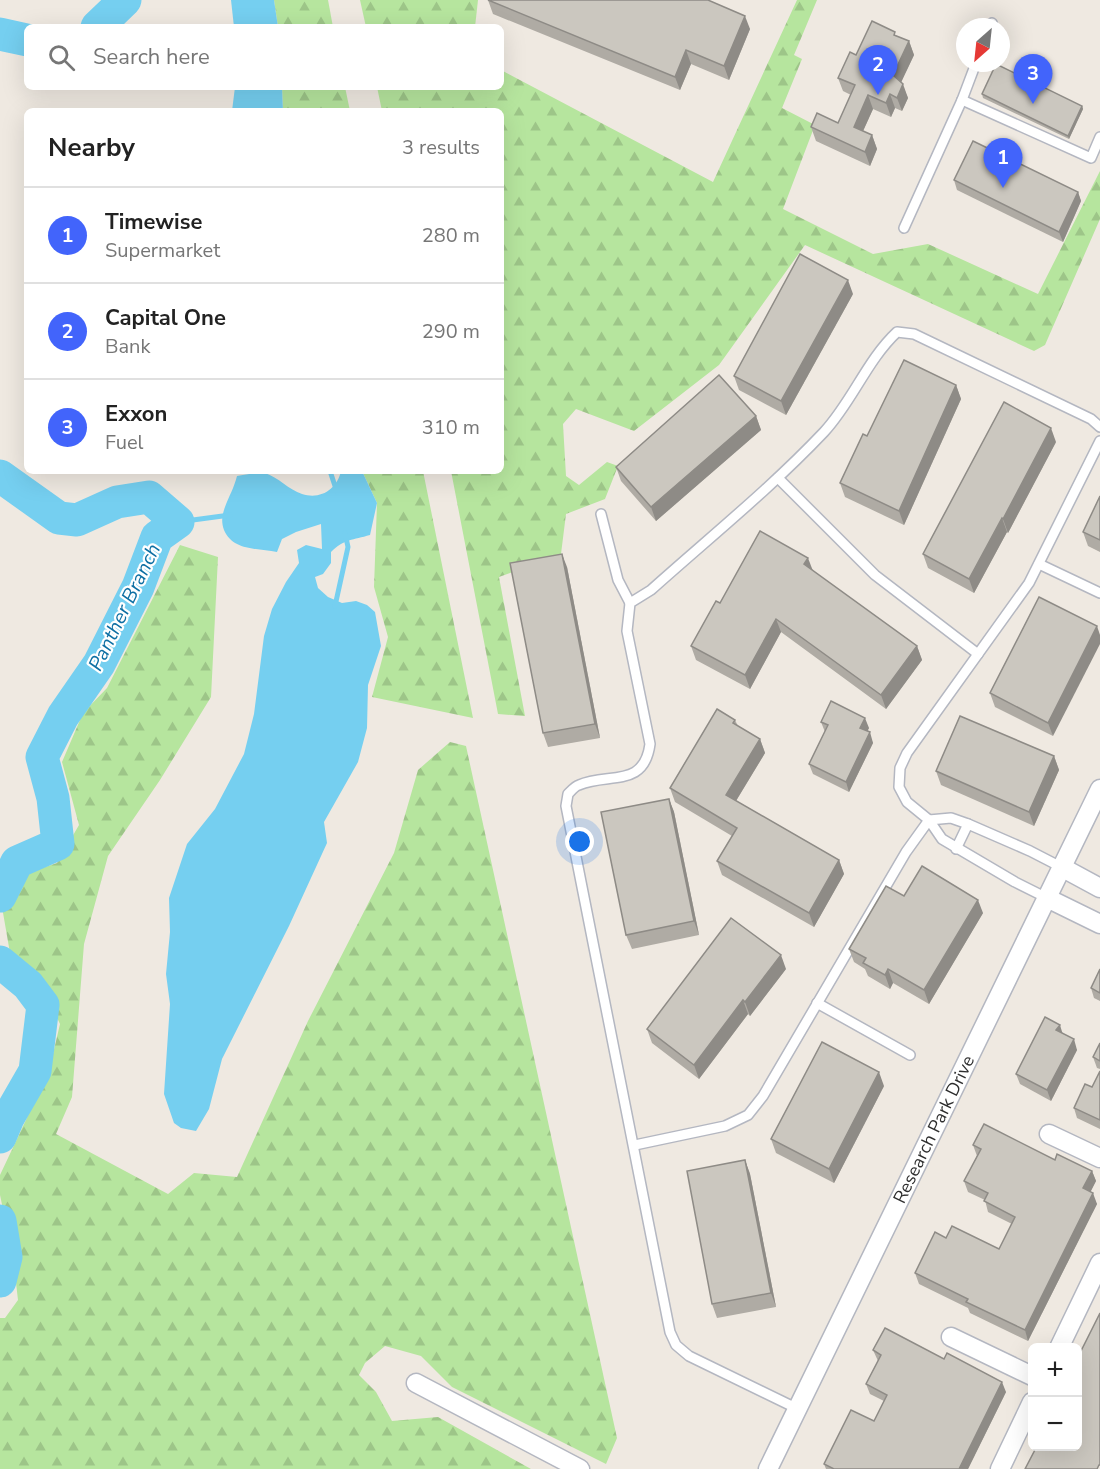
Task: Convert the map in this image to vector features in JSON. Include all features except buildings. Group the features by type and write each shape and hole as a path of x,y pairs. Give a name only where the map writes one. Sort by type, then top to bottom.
{"street":[{"name":"Research Park Drive","path":"768,1469 1100,789"},
{"path":"1062,868 1100,888"},
{"path":"1047,898 1100,924"},
{"path":"1049,1134 1100,1158"},
{"path":"1061,1343 1100,1263"},
{"path":"951,1337 1028,1374"},
{"path":"416,1383 580,1469"},
{"path":"1000,1469 1028,1410"}],"lane":[{"path":"904,228 973,72"},
{"path":"962,100 1090,158 1100,137"},
{"path":"630,603 651,590 778,478 826,430 847,403 886,343 897,332 914,334 1091,419 1100,427"},
{"path":"1047,898 956,849 942,839 929,820 907,802 899,787 900,768 907,753 1029,584 1100,441"},
{"path":"778,478 875,576 978,654"},
{"path":"601,514 618,580 630,603 627,631 650,744 648,757 642,766 631,774 579,785 568,794 566,806 670,1332 676,1345 689,1356 798,1409"},
{"path":"1039,564 1100,593"},
{"path":"634,1145 725,1126 748,1115 763,1096 906,852 929,820 951,818 968,824 1030,851 1062,868"},
{"path":"956,849 968,824"},
{"path":"817,1003 910,1055"}],"green space":[{"path":"274,0 328,0 332,24 278,24"},
{"path":"360,0 478,0 475,24 365,24"},
{"path":"797,0 817,0 794,55 802,59 782,108 815,125 783,209 873,254 928,244 1038,294 1100,171 1100,219 1045,345 1034,351 805,245 719,365 634,431 576,409 563,424 566,476 579,485 607,462 618,466 605,499 566,514 561,554 499,577 525,716 498,714 452,474 504,474 504,108 381,108 378,90 504,90 504,72 713,182"},
{"path":"282,90 346,90 349,108 283,108"},
{"path":"363,474 424,474 473,718 372,697 388,637 374,587 377,503"},
{"path":"180,545 218,557 211,697 160,780 108,856 84,944 72,1097 56,1134 168,1194 194,1173 237,1177 308,1021 394,853 418,770 450,742 466,746 617,1438 606,1464 452,1387 421,1356 385,1346 365,1363 359,1375 376,1392 392,1421 438,1417 531,1469 0,1469 0,1318 5,1318 18,1300 13,1257 0,1195 0,1175 49,1071 60,1024 41,984 10,953 2,907 24,874 57,863 79,825 62,762 83,713 107,688"}],"water":[{"path":"231,0 274,0 278,24 234,24"},
{"path":"235,90 282,90 283,108 232,108"},
{"path":"267,474 297,492 309,495 322,494 332,488 340,474 363,474 377,503 370,535 349,540 336,548 331,552 331,563 323,574 315,577 318,588 328,597 342,603 356,601 367,605 375,612 381,646 368,685 367,728 358,762 324,822 327,843 289,926 222,1059 209,1109 196,1131 181,1128 174,1123 164,1094 170,1004 166,974 170,932 169,898 187,844 215,809 244,754 254,714 264,636 272,609 299,563 297,550 306,545 322,549 321,524 282,539 277,552 239,545 228,537 224,530 223,513 237,476"}],"waterway":[{"name":"Panther Branch","path":"100,24 125,0"},
{"name":"Panther Branch","path":"0,34 24,39"},
{"path":"331,474 337,492"},
{"name":"Panther Branch","path":"0,476 59,518 77,520 117,502 149,497 178,522 157,537 138,587 99,664 63,716 42,757 53,798 58,844 17,862 0,896"},
{"path":"178,522 230,515"},
{"path":"335,606 348,547 345,533"},
{"name":"Panther Branch","path":"0,962 28,985 43,1005 35,1071 8,1118 0,1137"},
{"name":"Panther Branch","path":"0,1221 6,1257 0,1281"}],"place":[{"name":"Capital One","path":"878,95"},
{"name":"Exxon","path":"1033,104"},
{"name":"Timewise","path":"1003,188"}]}
